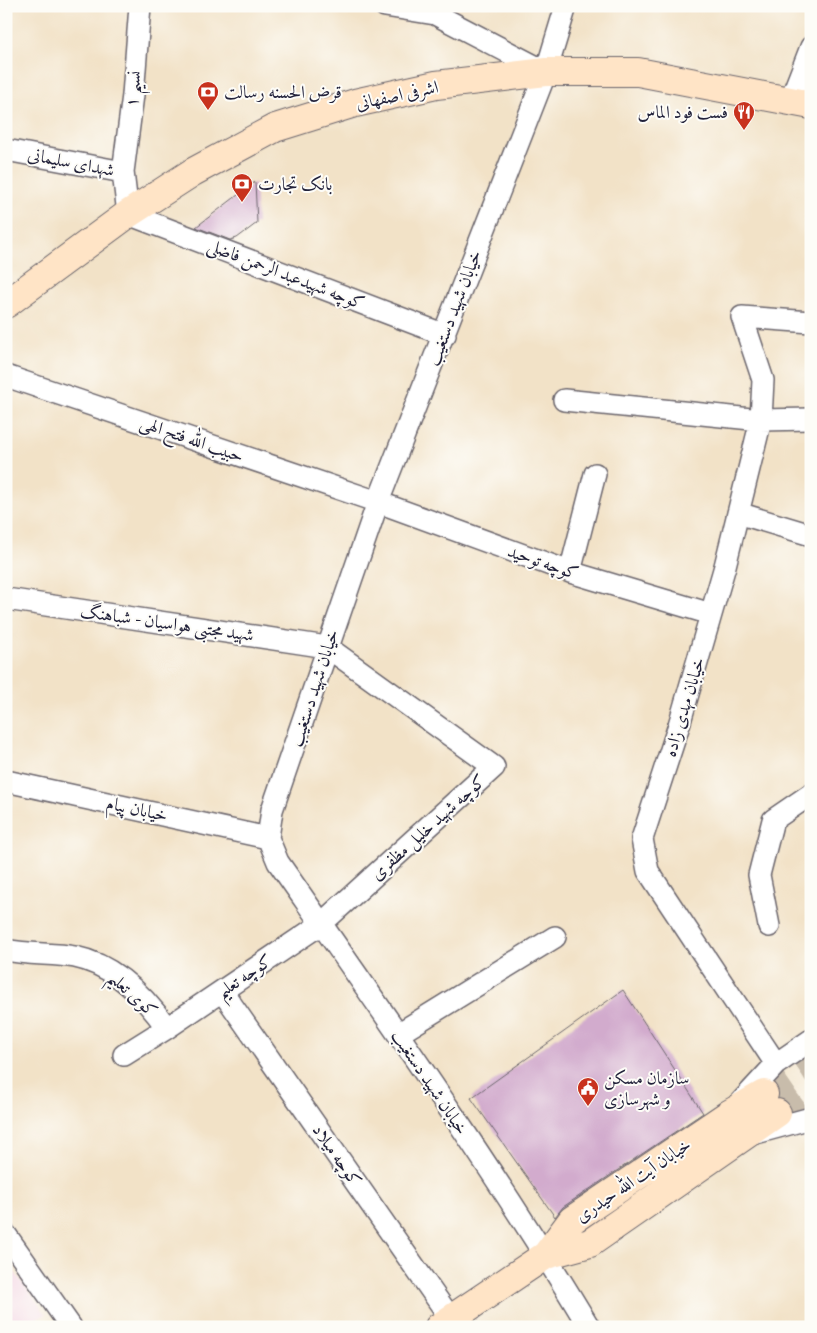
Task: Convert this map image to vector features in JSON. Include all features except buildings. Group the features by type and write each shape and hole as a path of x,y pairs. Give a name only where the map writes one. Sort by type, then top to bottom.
{"main road":[{"name":"اشرفی اصفهانی","path":"6,304 128,214 193,172 275,128 355,103 436,85 546,72 638,72 801,103"},
{"name":"خیابان آیت الله حیدری","path":"445,1323 546,1255 590,1243 737,1125 771,1104"}],"street":[{"name":"نسیم ۱","path":"123,172 133,95 140,6"},
{"path":"385,6 436,10 546,72"},
{"name":"خیابان شهید دستغیب","path":"566,6 546,72 378,502 272,810 268,838 278,862 398,1034 546,1255 589,1327"},
{"path":"801,103 811,47"},
{"name":"شهدای سلیمانی","path":"6,150 123,172 128,214"},
{"name":"کوچه شهیدعبد الرحمن فاضلی","path":"128,214 444,335"},
{"name":"خیابان مهدی زاده","path":"776,1064 648,871 642,839 679,725 711,614 761,420 764,380 742,317 811,322"},
{"name":"حبیب الله فتح الهی","path":"6,376 378,502"},
{"path":"564,400 761,420 811,419"},
{"path":"570,572 595,474"},
{"name":"کوچه توحید","path":"378,502 570,572 711,614"},
{"path":"738,513 811,535"},
{"name":"شهید مجتبی هواسیان - شباهنگ","path":"6,599 327,647"},
{"name":"کوچه شهید خلیل مظفری","path":"321,924 494,768 327,647"},
{"name":"خیابان پیام","path":"6,781 268,838"},
{"path":"769,926 759,875 773,820 811,794"},
{"name":"کوچه تعلیم","path":"124,1055 321,924"},
{"path":"398,1034 555,937"},
{"name":"کوی تعلیم","path":"6,950 76,957 115,973 153,1008 167,1028"},
{"name":"کوچه میلاد","path":"222,991 445,1323"},
{"path":"737,1125 776,1064 811,1040"},
{"path":"737,1125 811,1118"},
{"path":"6,1235 66,1325"}],"shaded area":[{"path":"6,1261 46,1314 24,1327 6,1327"}],"tunnel":[{"path":"764,1094 811,1062"},
{"path":"777,1113 811,1088"}],"place":[{"name":"قرض الحسنه رسالت","path":"208,111"},
{"name":"فست فود الماس","path":"744,131"},
{"name":"بانک تجارت","path":"242,203"},
{"name":"سازمان مسکن و شهرسازی","path":"588,1107"}]}
